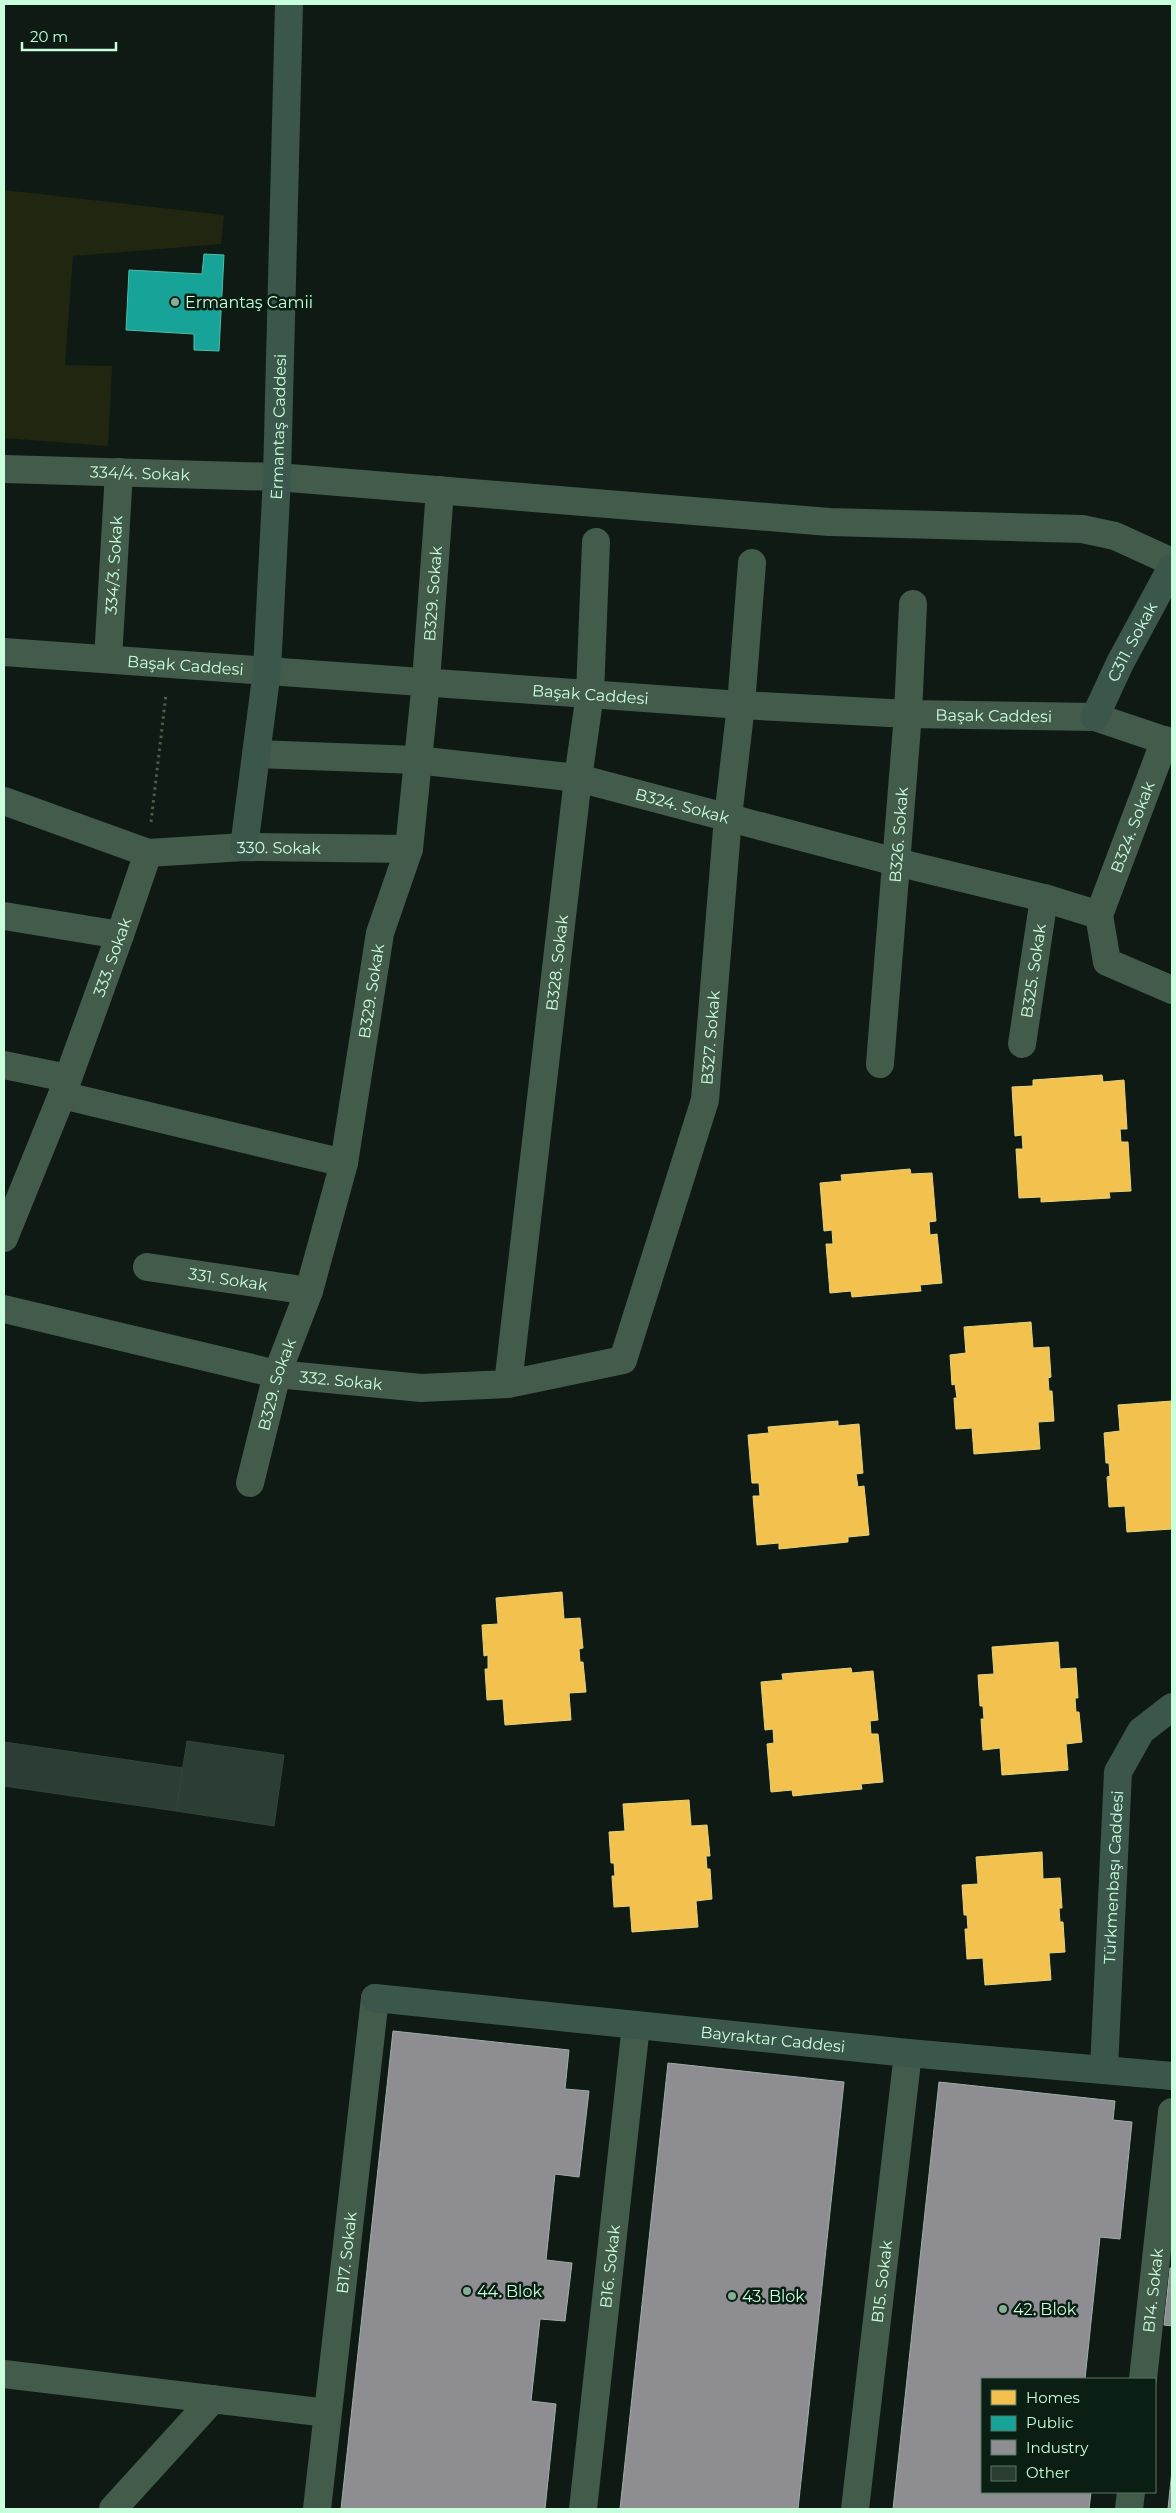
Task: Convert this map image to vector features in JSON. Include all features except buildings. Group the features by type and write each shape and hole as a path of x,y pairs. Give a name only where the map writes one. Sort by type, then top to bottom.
{"main road":[{"name":"Ermantaş Caddesi","path":"244,847 266,670 277,477 289,4"},
{"name":"C311. Sokak","path":"1095,718 1120,663 1172,567"},
{"name":"Türkmenbaşı Caddesi","path":"1104,2068 1118,1772 1141,1731 1172,1707"},
{"name":"Bayraktar Caddesi","path":"375,1998 908,2053 1104,2068 1172,2076"}],"street":[{"name":"334/4. Sokak","path":"4,469 277,477 829,522 1082,530 1115,536 1172,562"},
{"name":"334/3. Sokak","path":"108,659 119,472"},
{"name":"B329. Sokak","path":"250,1483 277,1374 309,1291 344,1163 380,933 409,849 416,760 426,681 440,490"},
{"name":"B328. Sokak","path":"508,1384 578,778 590,694 596,542"},
{"name":"B327. Sokak","path":"623,1360 705,1100 728,817 742,706 752,563"},
{"name":"B326. Sokak","path":"880,1064 908,714 913,604"},
{"name":"Başak Caddesi","path":"4,652 426,681 742,706 908,714 1095,718 1169,742"},
{"name":"B324. Sokak","path":"256,754 416,760 578,778 896,862 1044,898 1099,915 1169,742"},
{"path":"4,801 148,852"},
{"name":"330. Sokak","path":"148,852 244,847 409,849"},
{"name":"333. Sokak","path":"4,1236 65,1086 148,852"},
{"name":"B325. Sokak","path":"1022,1044 1044,898"},
{"path":"1099,915 1107,962 1172,990"},
{"path":"4,916 120,935"},
{"path":"4,1065 65,1086 344,1163"},
{"name":"331. Sokak","path":"147,1267 309,1291"},
{"name":"332. Sokak","path":"4,1309 277,1374 421,1388 508,1384 623,1360"},
{"name":"B17. Sokak","path":"316,2509 375,1998"},
{"name":"B16. Sokak","path":"583,2509 636,2025"},
{"name":"B15. Sokak","path":"855,2509 908,2053"},
{"name":"B14. Sokak","path":"1143,2378 1172,2112"},
{"path":"4,2374 327,2413"},
{"path":"113,2509 213,2399"},
{"path":"1129,2509 1131,2493"}],"path":[{"path":"148,852 170,663"}],"green space":[{"path":"4,190 224,215 221,244 73,256 65,365 112,366 108,446 4,438"}],"place":[{"name":"Ermantaş Camii","path":"175,302"},
{"name":"44. Blok","path":"467,2291"},
{"name":"43. Blok","path":"732,2296"},
{"name":"42. Blok","path":"1003,2309"}]}
